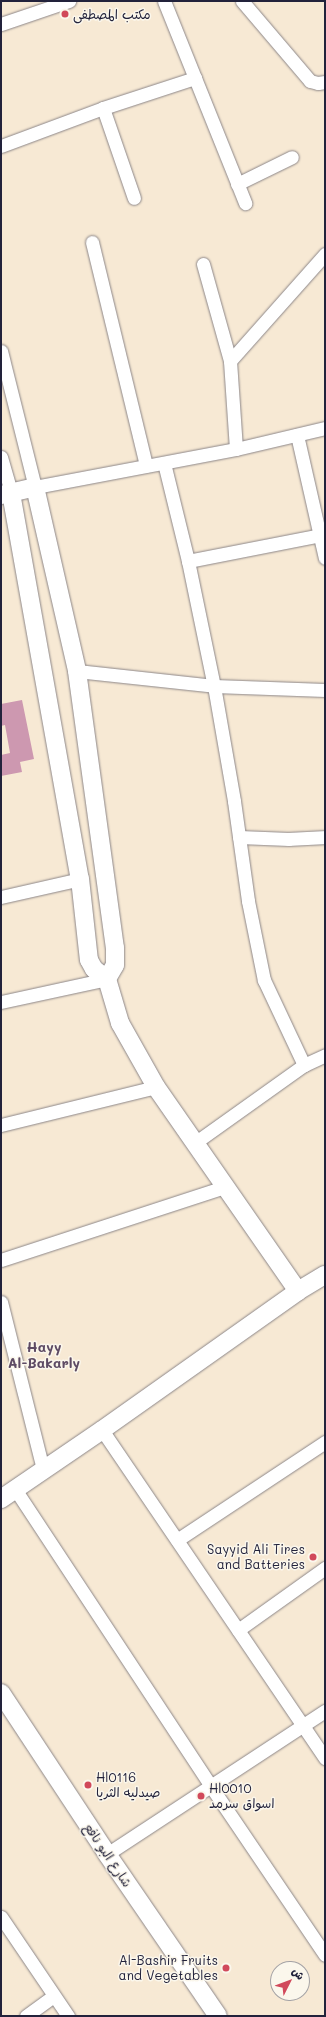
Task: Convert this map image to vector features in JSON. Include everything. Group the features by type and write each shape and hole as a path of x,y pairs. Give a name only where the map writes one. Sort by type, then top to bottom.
{"street":[{"path":"1,24 69,1"},
{"path":"164,1 245,203"},
{"path":"242,1 310,80 318,83 325,82"},
{"path":"1,146 103,108 195,78"},
{"path":"103,108 134,198"},
{"path":"237,184 292,157"},
{"path":"92,242 146,466"},
{"path":"230,361 325,254"},
{"path":"203,264 230,361 236,449"},
{"path":"1,351 35,487 77,672 115,948 115,965 107,979 1,1002"},
{"path":"6,494 35,487 236,449 325,428"},
{"path":"297,435 322,535 325,558"},
{"path":"1,457 6,494 80,879 89,960 94,969 107,979 120,1023 156,1087 196,1142 224,1187 298,1291"},
{"path":"164,463 188,561 214,686 248,901 264,980 304,1065"},
{"path":"188,561 322,535"},
{"path":"77,672 214,686 325,690"},
{"path":"239,837 289,839 325,837"},
{"path":"1,897 80,879"},
{"path":"196,1142 304,1065 325,1055"},
{"path":"1,1124 156,1087"},
{"path":"1,1260 224,1187"},
{"path":"325,1275 298,1291 102,1430 8,1494 210,1785 325,1954"},
{"path":"1,1302 43,1469"},
{"path":"102,1430 325,1758"},
{"path":"177,1540 325,1442"},
{"path":"238,1630 325,1568"},
{"name":"شارع البو نافع","path":"1,1693 107,1854 218,2016"},
{"path":"107,1854 210,1785 325,1711"},
{"path":"1,1917 68,2016"},
{"path":"26,2016 54,1996"}],"building":[{"path":"22,700 34,759 20,762 22,772 1,776 1,755 10,753 5,725 1,726 1,704"}],"place":[{"name":"مكتب المصطفى","path":"65,14"},
{"name":"Sayyid Ali Tires and Batteries","path":"313,1557"},
{"name":"Hl0116 صيدليه الثريا","path":"88,1785"},
{"name":"Hl0010 اسواق سرمد","path":"201,1796"},
{"name":"Al-Bashir Fruits and Vegetables","path":"226,1968"}],"district":[{"name":"Hayy Al-Bakarly","path":"44,1356"}]}
